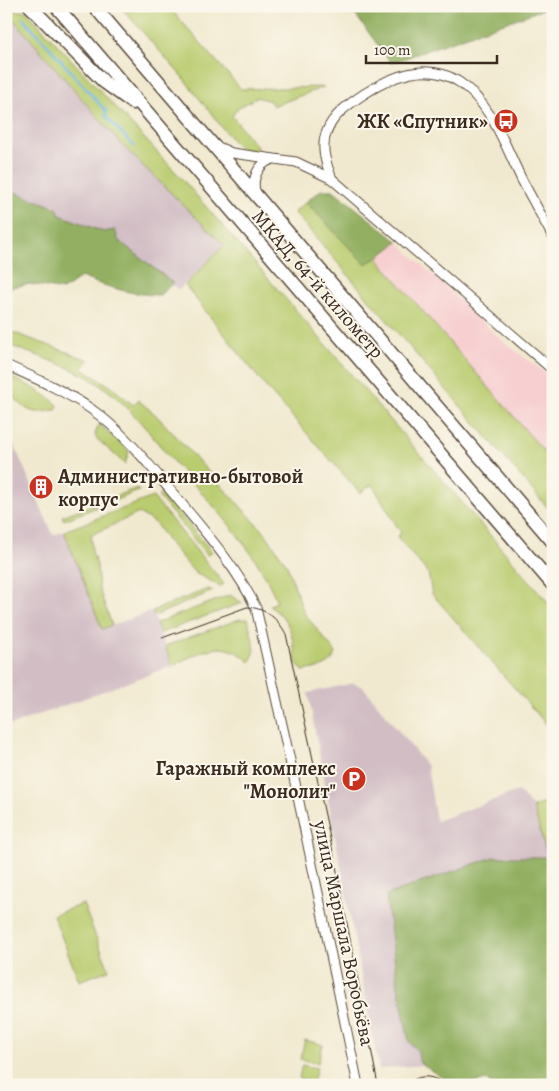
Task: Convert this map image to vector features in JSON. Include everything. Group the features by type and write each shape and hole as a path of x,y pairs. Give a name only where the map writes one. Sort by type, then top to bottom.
{"highway":[{"path":"30,6 104,82 153,118"},
{"name":"МКАД, 64-й километр","path":"56,6 553,585"},
{"name":"МКАД, 64-й километр","path":"94,6 553,542"}],"street":[{"path":"332,179 325,159 324,148 326,132 335,117 354,101 387,79 423,72 441,74 458,81 469,90 492,118 553,237"},
{"path":"209,142 232,153 296,162 332,179 553,370"},
{"path":"259,199 254,186 257,172 267,161 275,159"},
{"path":"313,169 322,164 325,159"},
{"name":"улица Маршала Воробьёва","path":"6,365 76,399 116,430 155,472 231,563 252,599 256,608 294,778 358,1085"}],"shaded area":[{"path":"6,14 10,14 122,145 224,245 179,290 118,240 115,231 103,232 59,215 57,208 6,189"},
{"path":"398,242 500,339 553,379 553,462 377,258"},
{"path":"6,426 53,535 64,531 102,629 152,611 172,666 6,727"},
{"path":"354,683 364,688 427,766 436,821 518,791 533,807 548,858 494,857 398,986 409,1042 418,1051 419,1060 423,1065 379,1069 308,693"}],"green space":[{"path":"120,6 168,6 241,89 324,87 273,106 270,101 257,97 238,108 232,116 257,147 256,152 242,150 184,79"},
{"path":"349,6 552,6 391,63"},
{"path":"6,11 26,11 183,180 553,608 553,732 432,594 428,573 397,537 401,533 372,484 360,493 265,386 185,285 224,245 122,145"},
{"path":"6,189 57,208 60,215 103,232 115,230 118,240 173,283 160,295 120,290 81,277 63,290 30,284 6,288"},
{"path":"321,190 333,190 398,242 377,258 365,264 306,202"},
{"path":"306,202 365,263 377,258 553,462 553,514 294,212"},
{"path":"6,330 89,360 82,369 109,385 133,405 138,400 156,415 265,533 287,565 304,613 336,653 331,662 318,668 303,671 296,663 289,627 282,616 270,605 277,602 257,563 216,509 127,408 108,390 87,377 64,366 6,344"},
{"path":"6,375 46,396 58,405 56,410 33,412 15,398 6,402"},
{"path":"99,424 129,451 125,464 96,438 95,434"},
{"path":"137,488 139,491 64,520 62,516"},
{"path":"164,495 212,552 207,555 158,496"},
{"path":"153,497 224,584 220,586 195,573 156,524 139,513 91,535 92,552 97,565 99,589 112,625 102,629 64,531"},
{"path":"208,589 213,591 154,616 152,611"},
{"path":"230,595 242,603 160,633 156,623"},
{"path":"240,619 248,619 255,650 250,662 240,654 221,648 202,652 172,666 165,646"},
{"path":"553,800 553,857 548,858 533,807"},
{"path":"494,857 553,857 553,1085 492,1085 486,1080 466,1085 450,1083 419,1061 418,1051 409,1042 398,986 386,895"},
{"path":"83,904 109,970 79,981 53,915"},
{"path":"305,1040 323,1045 318,1063 300,1059"},
{"path":"302,1065 317,1068 313,1082 299,1078"},
{"path":"425,1078 441,1085 409,1085 417,1080"}],"waterway":[{"path":"23,18 106,111 106,117 134,146"}],"tram line":[{"path":"162,638 247,607 271,615 286,634 336,866 378,1085"},
{"path":"407,1085 421,1077 431,1077 445,1085"}],"place":[{"name":"ЖК «Спутник»","path":"506,121"},
{"name":"Административно-бытовой корпус","path":"41,487"},
{"name":"Гаражный комплекс \"Монолит\"","path":"354,779"}]}
